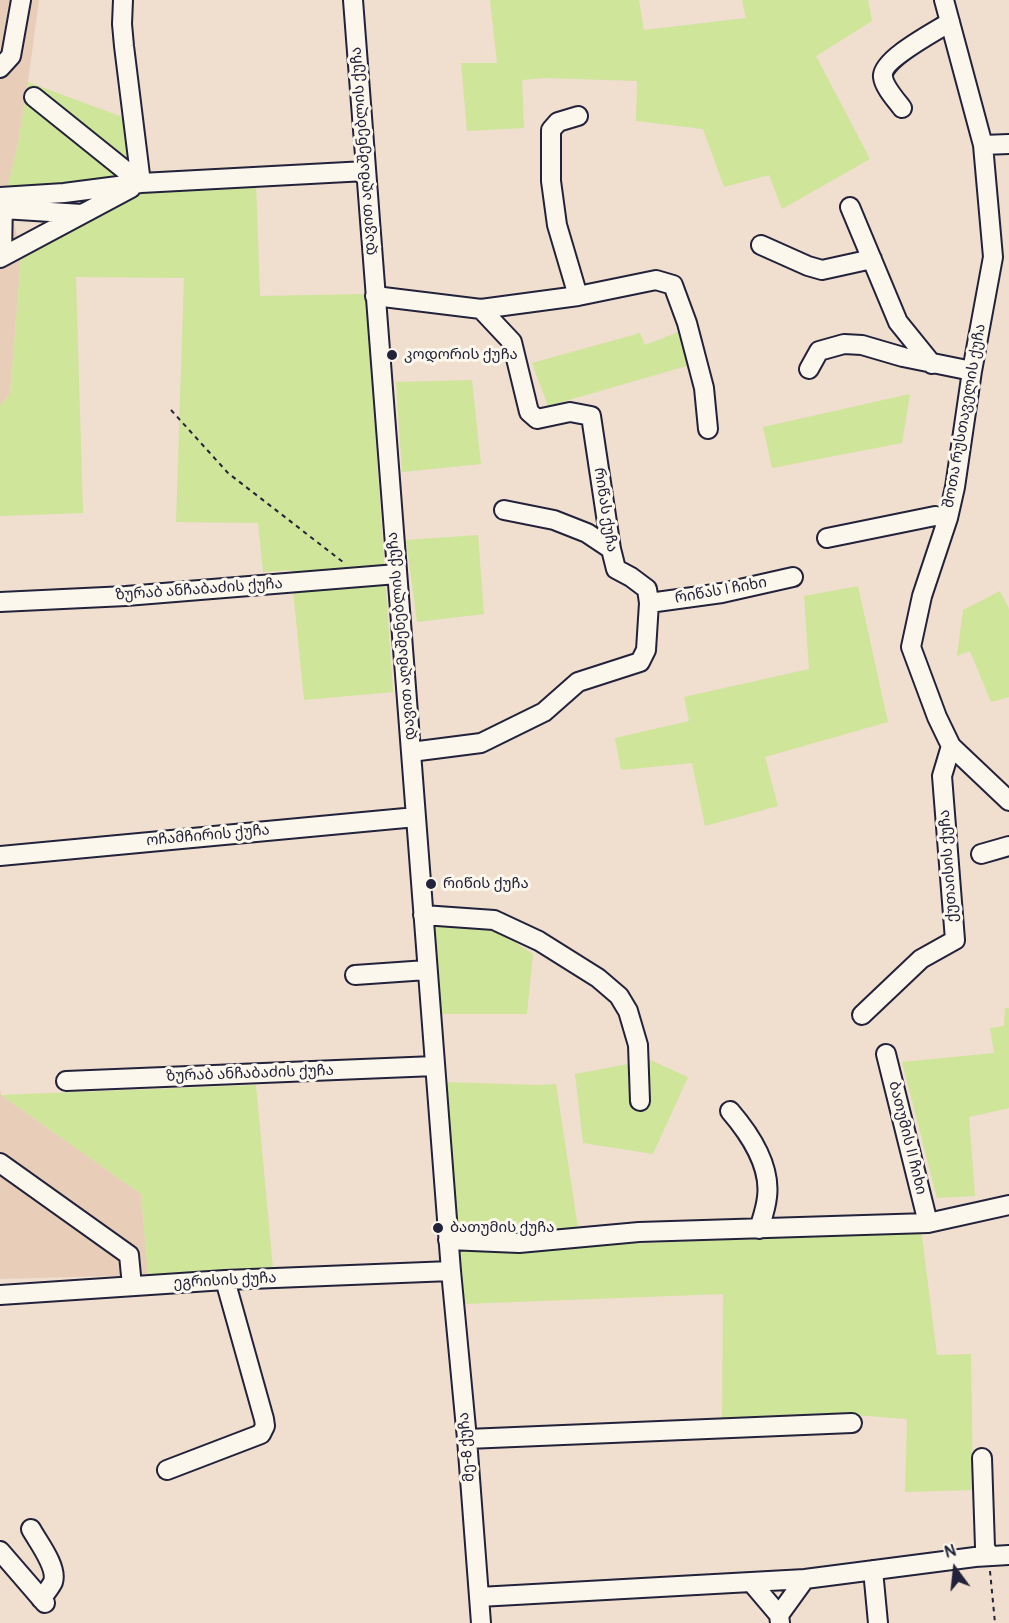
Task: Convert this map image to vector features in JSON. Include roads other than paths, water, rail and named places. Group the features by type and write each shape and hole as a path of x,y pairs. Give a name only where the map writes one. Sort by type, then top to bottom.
{"street":[{"path":"0,68 11,56 21,0"},
{"path":"123,0 124,46 141,183"},
{"name":"დავით აღმაშენებლის ქუჩა","path":"353,0 450,1271"},
{"name":"შოთა რუსთაველის ქუჩა","path":"944,0 983,145 993,257 972,371 955,488 948,518 922,596 911,647 937,717 951,746 1009,801"},
{"path":"902,108 882,76 884,68 898,55 950,22"},
{"path":"34,97 141,183"},
{"path":"578,116 558,122 551,130 550,181 557,225 578,296"},
{"path":"983,145 1009,144"},
{"path":"2,201 141,183 366,171"},
{"path":"2,201 1,258 141,183"},
{"path":"2,201 82,214"},
{"path":"850,207 898,322 932,364"},
{"path":"761,245 822,270 872,259"},
{"path":"375,296 481,309 578,296 656,280 673,285 687,323 704,388 708,429"},
{"name":"რიწას ქუჩა","path":"481,309 512,342 530,412 537,419 570,412 591,416 616,569 632,577 647,589 649,603"},
{"path":"810,369 819,351 844,344 862,345 932,364 972,371"},
{"path":"504,510 554,520 587,533 611,549"},
{"path":"827,538 935,516 948,518"},
{"name":"ზურაბ ანჩაბაძის ქუჩა","path":"0,602 138,595 397,574"},
{"name":"რიწას I ჩიხი","path":"649,603 722,593 793,577"},
{"path":"411,752 482,743 544,712 578,682 640,662 646,650 649,603"},
{"name":"ქუთაისის ქუჩა","path":"862,1015 921,959 955,940 942,776 951,746"},
{"name":"ოჩამჩირის ქუჩა","path":"0,856 416,817"},
{"path":"981,854 1009,846"},
{"path":"423,915 494,920 539,941 598,978 619,996 628,1011 638,1046 640,1101"},
{"path":"355,975 427,970"},
{"name":"ბათუმის II ჩიხი","path":"886,1054 928,1223"},
{"name":"ზურაბ ანჩაბაძის ქუჩა","path":"66,1081 435,1066"},
{"path":"730,1111 744,1128 765,1173 768,1196 759,1229"},
{"path":"0,1163 129,1255 132,1286"},
{"path":"448,1240 519,1243 639,1232 928,1223 1009,1205"},
{"name":"ეგრისის ქუჩა","path":"0,1295 225,1280 450,1271"},
{"name":"მე-8 ქუჩა","path":"450,1271 467,1439 481,1623"},
{"path":"167,1470 261,1434 265,1426 225,1280"},
{"path":"467,1439 852,1424"},
{"path":"982,1458 985,1547 989,1556"},
{"path":"0,1551 43,1601 54,1575 52,1566 31,1529"},
{"path":"479,1597 805,1579 1009,1555"},
{"path":"873,1570 878,1623"},
{"path":"751,1582 779,1619 805,1579"}],"place":[{"name":"კოდორის ქუჩა","path":"392,355"},
{"name":"რიწის ქუჩა","path":"431,884"},
{"name":"ბათუმის ქუჩა","path":"438,1228"}]}
